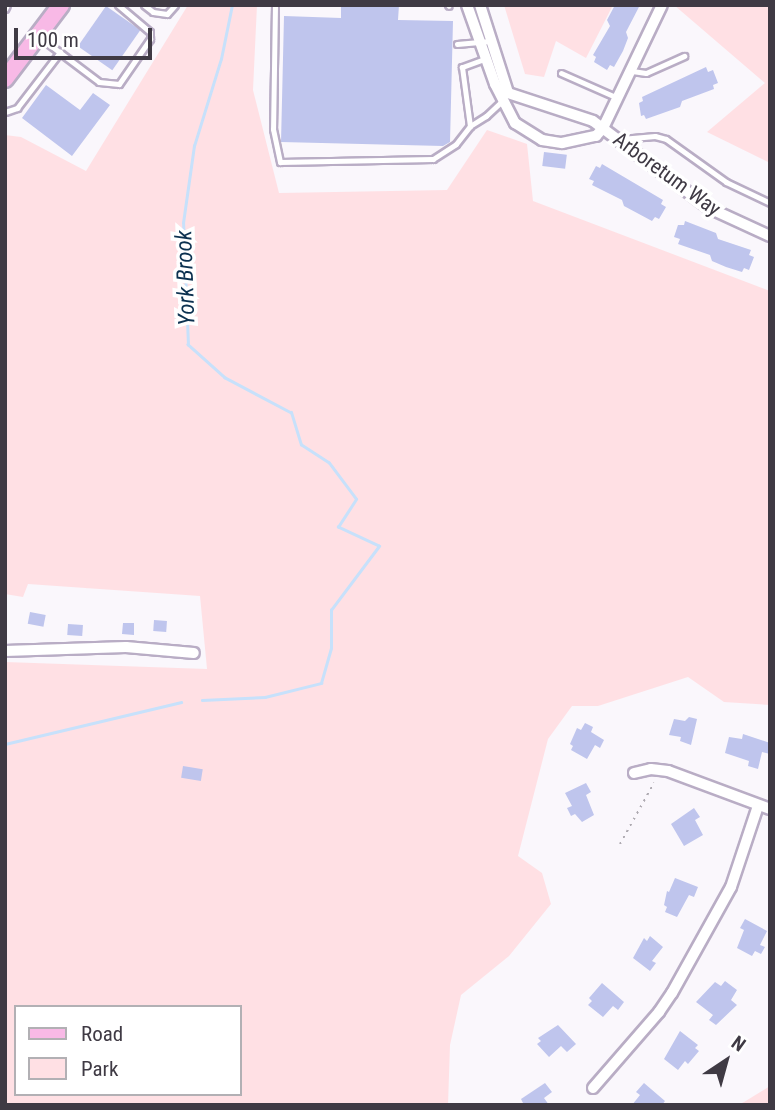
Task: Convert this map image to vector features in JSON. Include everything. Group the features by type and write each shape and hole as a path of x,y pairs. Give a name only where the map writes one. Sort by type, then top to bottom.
{"main road":[{"path":"5,79 61,5"}],"street":[{"name":"Arboretum Way","path":"467,5 488,43 487,58 505,97"},
{"name":"Arboretum Way","path":"480,5 488,43 514,123 542,140 562,143 596,136 603,128 662,5"},
{"name":"Arboretum Way","path":"505,97 580,115 619,139 709,208 770,236"},
{"path":"5,651 127,647 194,653"},
{"path":"593,1088 659,1012 672,993 731,887 764,807 668,771 651,769 634,773"}],"lane":[{"path":"38,36 99,82 119,84 150,39 150,32 118,5"},
{"path":"145,5 153,12 167,14 175,5"},
{"path":"275,5 273,129 280,162 433,159 456,145 470,126 486,116 505,97"},
{"path":"457,44 488,43"},
{"path":"5,112 18,108 60,52"},
{"path":"632,71 646,73 684,56"},
{"path":"470,126 462,67 487,58"},
{"path":"561,73 618,98"},
{"path":"619,139 655,136 666,139 726,182 770,202"}],"path":[{"path":"620,844 654,783"}],"green space":[{"path":"188,5 257,5 253,90 279,193 447,190 487,130 527,144 533,201 770,291 770,705 724,702 688,677 598,706 572,706 548,739 518,856 542,873 551,904 509,956 461,995 450,1045 448,1105 5,1105 5,662 207,669 200,596 28,584 23,597 5,594 5,135 21,137 86,171"},
{"path":"504,5 613,5 586,58 556,41 544,77 525,74"},
{"path":"674,5 770,5 770,163 707,132 765,83"},
{"path":"770,1086 770,1105 738,1105 744,1102"}],"building":[{"path":"341,5 399,5 398,20 453,21 450,142 443,146 281,142 284,16 341,18"},
{"path":"615,5 640,5 626,32 628,38 623,51 614,67 610,65 607,70 594,62 596,57 593,55 610,26 607,20"},
{"path":"106,6 140,30 112,70 78,46"},
{"path":"706,67 708,72 713,70 718,83 713,85 714,89 682,101 680,107 646,119 644,115 641,116 639,103 643,101 642,97"},
{"path":"46,85 80,110 93,93 110,105 72,156 22,118"},
{"path":"544,152 567,155 565,169 542,166"},
{"path":"602,164 663,200 661,204 666,207 659,219 655,217 652,221 624,206 622,200 592,185 594,181 589,179 596,166 600,168"},
{"path":"685,221 716,233 718,239 751,250 749,255 754,257 749,270 744,268 742,272 726,267 712,261 710,255 678,244 680,239 674,237 678,225 684,225"},
{"path":"30,612 46,615 43,627 28,624"},
{"path":"154,620 167,621 166,632 153,631"},
{"path":"123,623 134,623 134,635 122,634"},
{"path":"68,624 83,625 82,636 67,635"},
{"path":"689,717 697,719 691,745 680,741 681,737 669,735 674,719 685,721"},
{"path":"585,723 593,727 591,732 604,740 600,748 595,745 587,759 571,750 573,746 570,744 577,728 581,730"},
{"path":"743,734 770,743 770,754 762,752 758,769 748,766 749,761 725,753 729,737 742,739"},
{"path":"183,766 203,769 201,781 181,778"},
{"path":"586,783 591,792 586,795 594,815 582,822 575,814 571,816 567,808 572,806 565,793"},
{"path":"694,808 700,817 695,820 703,835 684,846 671,824"},
{"path":"675,878 698,887 694,897 689,895 677,917 665,912 667,907 664,905 667,891 669,892"},
{"path":"745,919 767,931 760,945 765,947 761,954 755,951 752,956 737,948 744,930 740,928"},
{"path":"650,936 663,947 652,961 656,963 650,971 633,958 644,938 647,941"},
{"path":"725,981 737,990 731,1000 737,1005 716,1025 709,1020 713,1015 696,1002 715,982 721,986"},
{"path":"602,983 624,1002 618,1010 613,1006 603,1017 588,1005 592,1001 589,998"},
{"path":"558,1025 576,1044 567,1052 561,1046 549,1057 537,1044 541,1041 538,1038"},
{"path":"680,1031 698,1045 695,1048 699,1051 688,1064 685,1061 678,1070 664,1059"},
{"path":"545,1083 552,1092 544,1098 549,1105 524,1105 521,1099"},
{"path":"644,1083 665,1101 662,1105 632,1105 640,1095 636,1092"}],"waterway":[{"name":"York Brook","path":"202,700 265,697 321,683 331,648 331,610 379,546 338,527 356,499 329,463 301,445 291,413 225,378 188,345 183,223 194,146 221,59 232,5"},
{"name":"York Brook","path":"5,744 181,702"}]}
